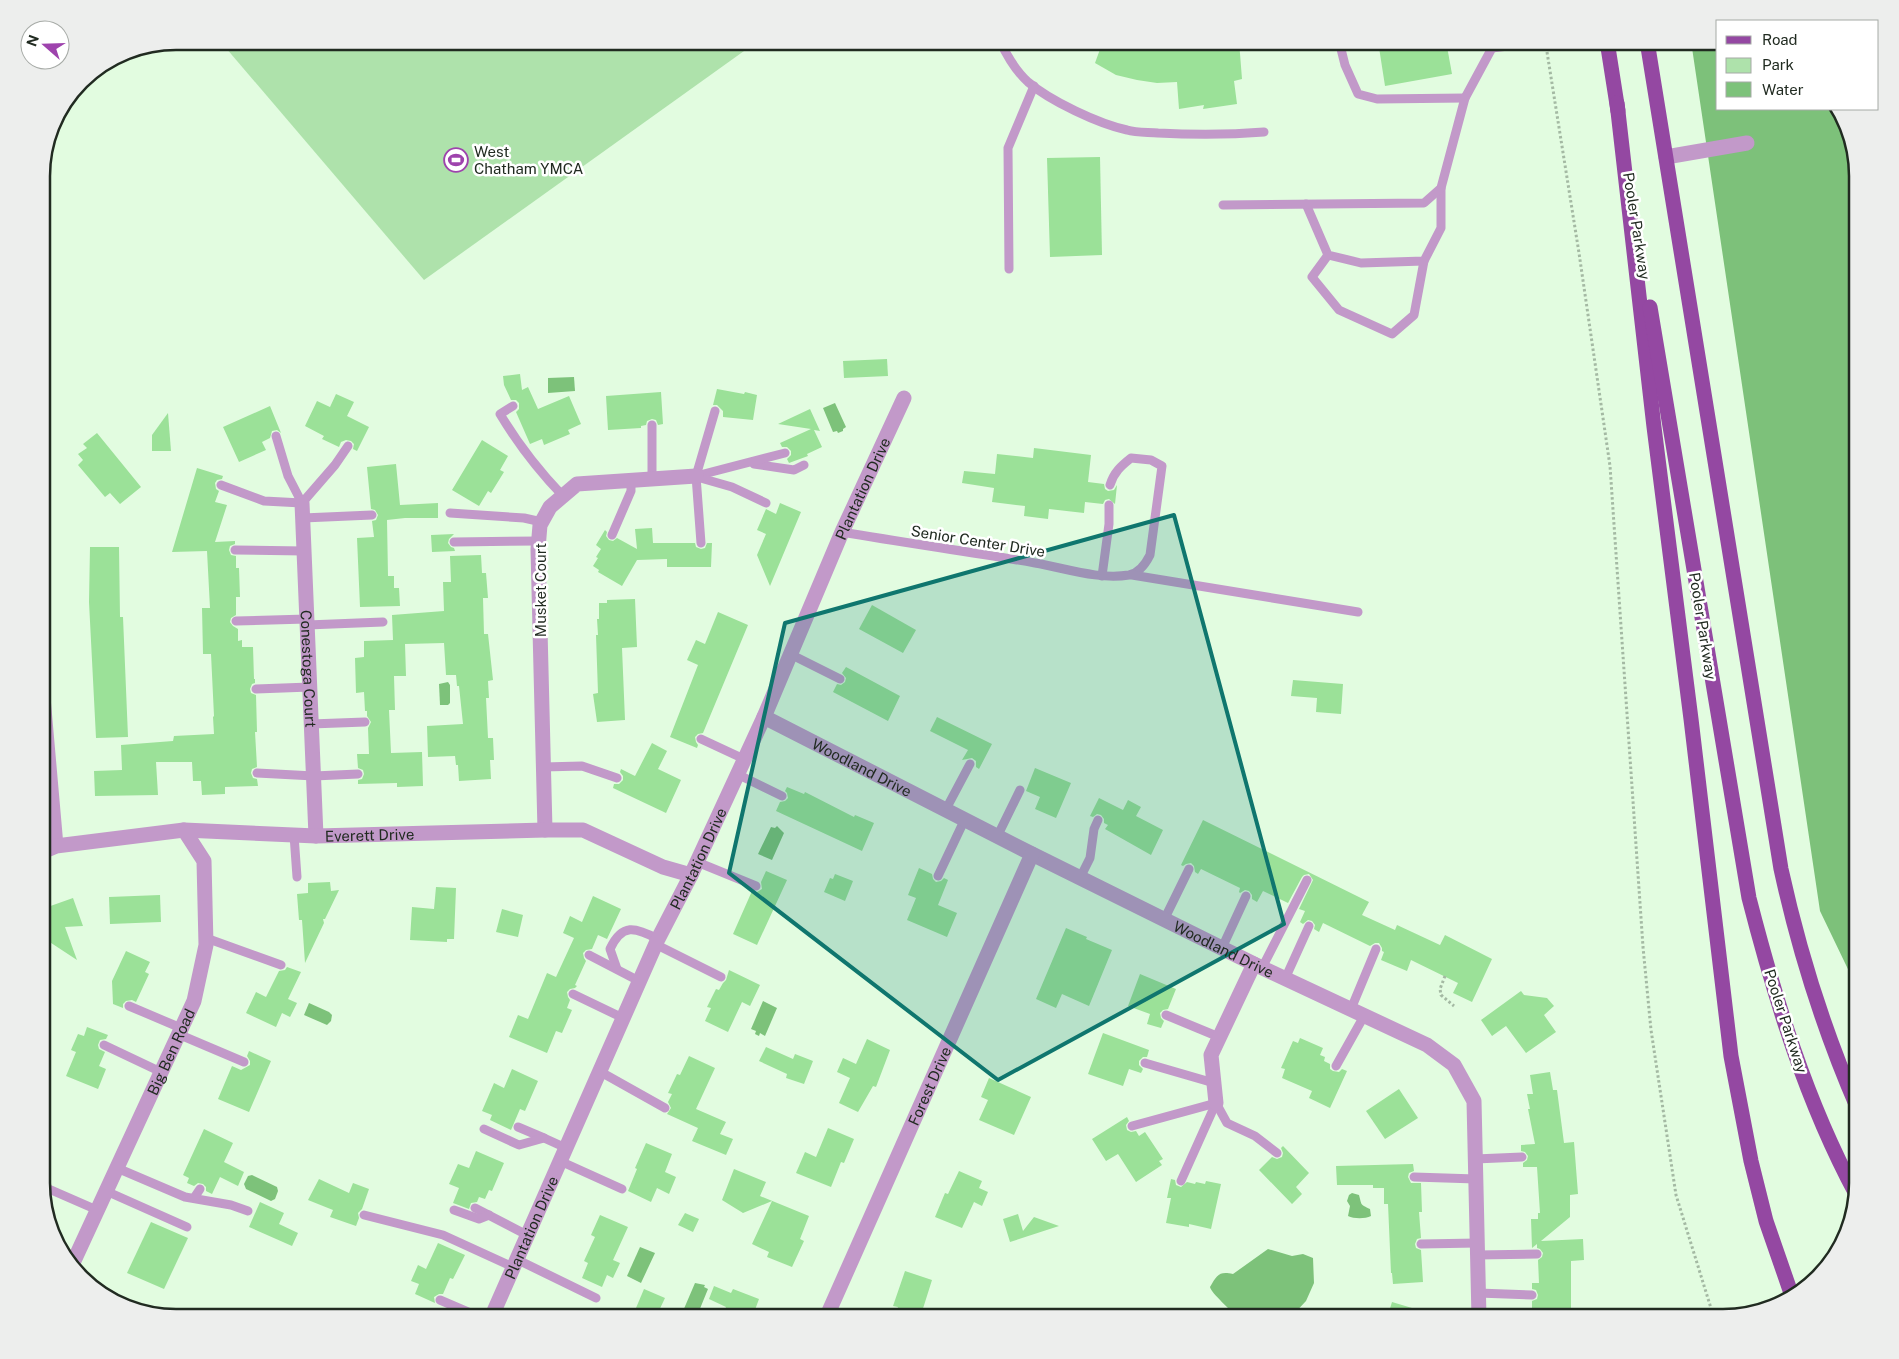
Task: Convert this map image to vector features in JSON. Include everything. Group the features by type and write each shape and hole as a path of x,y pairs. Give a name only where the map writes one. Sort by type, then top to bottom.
{"main road":[{"name":"Pooler Parkway","path":"1608,50 1749,898 1772,984 1799,1064 1830,1141 1849,1180"},
{"path":"1648,50 1781,869 1794,928 1812,988 1849,1087"},
{"path":"1617,103 1654,427 1692,719 1731,1056 1750,1161 1766,1221 1790,1290"}],"street":[{"path":"1666,157 1747,143"},
{"name":"Plantation Drive","path":"495,1309 656,942 694,869 764,717 842,532 904,398"},
{"name":"Musket Court","path":"544,830 538,541 542,522 550,507 577,484 696,476"},
{"name":"Conestoga Court","path":"302,510 316,836"},
{"name":"Woodland Drive","path":"764,717 945,811 1164,920 1427,1045 1454,1065 1474,1101 1478,1309"},
{"path":"50,777 56,846"},
{"name":"Everett Drive","path":"50,849 56,846 184,830 316,836 583,830 663,868 694,869"},
{"name":"Big Ben Road","path":"75,1258 194,1001 206,945 204,861 184,830"},
{"name":"Forest Drive","path":"830,1309 1032,854"},
{"path":"1216,1103 1211,1054 1258,966"}],"lane":[{"path":"1004,50 1027,82 1050,97 1098,121 1128,131 1223,135 1264,132"},
{"path":"1341,50 1345,65 1358,94 1377,99 1466,98"},
{"path":"1328,255 1312,277 1338,310 1392,334 1414,314 1424,260 1441,228 1441,188 1466,98 1491,50"},
{"path":"1009,269 1008,148 1034,86"},
{"path":"1224,206 1424,203 1441,188"},
{"path":"1306,204 1328,255"},
{"path":"1328,255 1361,263 1424,260"},
{"path":"513,406 500,414 521,448 563,496"},
{"path":"701,544 696,476 715,412"},
{"path":"652,425 652,480"},
{"path":"276,436 288,476 302,510"},
{"path":"302,510 348,446"},
{"path":"696,476 784,453"},
{"path":"1110,485 1112,477 1121,466 1132,458 1151,460 1162,466 1150,555 1144,566 1132,575"},
{"path":"749,463 794,470 804,465"},
{"path":"696,476 732,487 766,503"},
{"path":"612,535 631,491 631,481"},
{"path":"221,484 264,501 302,510 372,515"},
{"path":"1106,576 1110,505"},
{"path":"450,513 524,518 542,522"},
{"name":"Senior Center Drive","path":"842,532 1106,576 1132,575 1358,612"},
{"path":"454,542 538,541"},
{"path":"235,550 304,551"},
{"path":"236,621 383,622"},
{"path":"790,654 840,679"},
{"path":"256,688 310,687"},
{"path":"311,724 365,722"},
{"path":"700,739 744,759"},
{"path":"945,811 970,764"},
{"path":"543,767 582,766 617,778"},
{"path":"257,773 314,776 358,774"},
{"path":"737,774 782,796"},
{"path":"997,837 1020,790"},
{"path":"938,876 964,820"},
{"path":"1080,878 1090,858 1094,829 1098,820"},
{"path":"294,835 297,877"},
{"path":"694,869 756,886"},
{"path":"1164,920 1189,869"},
{"path":"1258,966 1307,880"},
{"path":"1222,948 1246,896"},
{"path":"1285,979 1309,926"},
{"path":"617,969 610,949 616,936 624,930 634,929 645,932 656,942 721,977"},
{"path":"206,938 281,965"},
{"path":"1336,1066 1358,1013 1376,949"},
{"path":"589,955 639,980"},
{"path":"573,994 623,1018"},
{"path":"129,1006 244,1062"},
{"path":"1166,1015 1219,1037"},
{"path":"104,1045 161,1072"},
{"path":"1144,1063 1214,1083"},
{"path":"599,1071 665,1108"},
{"path":"1132,1126 1216,1103"},
{"path":"1216,1103 1227,1123 1255,1136 1277,1153"},
{"path":"1181,1181 1216,1103"},
{"path":"518,1127 544,1138 563,1155 622,1189"},
{"path":"484,1129 520,1145 544,1138"},
{"path":"1475,1159 1522,1157"},
{"path":"117,1168 185,1197 248,1211"},
{"path":"1414,1177 1476,1178"},
{"path":"50,1189 97,1210"},
{"path":"194,1198 200,1189"},
{"path":"106,1191 187,1227"},
{"path":"475,1208 527,1235"},
{"path":"454,1210 479,1219 489,1215"},
{"path":"364,1215 443,1234 596,1298"},
{"path":"1421,1244 1538,1254"},
{"path":"1478,1293 1532,1295"},
{"path":"440,1300 461,1309"}],"path":[{"path":"1547,55 1579,253 1610,466 1650,1030 1676,1195 1711,1309"},
{"path":"1445,976 1440,989 1440,995 1454,1006"}],"highlighted area":[{"path":"1174,515 1284,924 998,1080 729,873 785,623"}],"green space":[{"name":"West Chatham YMCA","path":"228,50 745,50 424,280"}],"shaded area":[{"path":"1692,50 1716,50 1716,110 1830,110 1845,143 1848,159 1849,971 1820,911"}],"water":[{"path":"574,377 575,391 548,393 548,378"},
{"path":"835,403 846,427 838,433 837,431 833,432 823,408"},
{"path":"448,682 450,685 450,703 448,705 440,705 439,684"},
{"path":"777,826 784,833 772,860 758,854 771,827 775,828"},
{"path":"763,1001 777,1008 765,1036 760,1033 759,1036 755,1034 756,1031 751,1029"},
{"path":"309,1003 332,1015 331,1021 327,1025 304,1015"},
{"path":"252,1175 277,1187 278,1191 275,1199 271,1201 246,1189 244,1184 248,1176"},
{"path":"1352,1193 1359,1195 1362,1204 1370,1209 1371,1216 1353,1218 1348,1216 1350,1206 1347,1201"},
{"path":"640,1247 655,1253 641,1283 627,1276"},
{"path":"1268,1249 1292,1256 1303,1254 1313,1258 1314,1283 1306,1301 1298,1309 1229,1309 1210,1287 1219,1275 1224,1273 1233,1274"},
{"path":"695,1283 705,1285 704,1287 708,1289 700,1309 684,1309"}],"building":[{"path":"1100,50 1240,50 1242,79 1234,81 1237,104 1203,109 1204,105 1179,109 1177,82 1157,83 1137,80 1116,75 1095,63"},
{"path":"1379,50 1448,50 1452,74 1385,86"},
{"path":"1100,157 1102,255 1050,257 1047,158"},
{"path":"887,359 888,376 844,378 843,361"},
{"path":"520,374 522,390 528,387 538,409 569,396 581,424 568,430 570,434 544,445 542,439 530,444 516,412 519,409 519,403 516,400 511,400 504,385 503,376"},
{"path":"717,389 757,395 753,420 723,417 723,411 717,405 713,405"},
{"path":"661,392 663,424 658,425 656,420 652,419 647,421 646,425 641,426 641,428 608,430 606,396"},
{"path":"336,394 354,402 347,416 369,427 357,451 353,449 354,444 351,441 341,442 339,447 322,439 324,436 305,426 317,401 330,407"},
{"path":"270,406 281,433 277,430 272,431 270,438 262,442 266,450 239,462 223,427"},
{"path":"810,409 820,431 814,430 822,447 807,454 808,456 789,463 787,459 791,455 791,451 787,447 782,447 780,443 811,429 778,424"},
{"path":"168,413 171,451 152,451 152,435"},
{"path":"97,433 141,487 120,504 110,493 105,497 78,465 83,460 78,454 87,448 83,444"},
{"path":"482,440 508,456 500,470 504,472 491,493 488,491 479,506 452,490"},
{"path":"1034,448 1091,455 1088,482 1104,484 1105,489 1108,491 1114,490 1117,485 1115,504 1109,499 1105,500 1103,504 1085,502 1084,513 1049,509 1048,519 1024,516 1025,506 992,502 994,488 962,483 964,471 995,474 997,454 1033,458"},
{"path":"396,464 400,505 438,503 438,518 387,520 388,576 394,576 394,588 399,588 400,606 360,607 357,538 374,537 372,521 376,520 378,515 375,510 371,509 367,467"},
{"path":"197,468 223,476 222,479 217,480 215,483 216,489 219,491 215,502 227,505 215,542 235,541 235,544 230,546 229,550 231,555 236,556 236,568 239,568 240,597 236,597 236,615 231,618 230,622 238,629 238,641 242,640 242,647 253,647 255,683 252,684 250,689 251,693 256,695 257,732 255,732 257,767 252,769 251,773 253,778 257,779 258,786 225,787 225,794 202,795 201,781 193,781 192,762 156,762 158,795 95,796 94,771 122,770 121,745 173,741 174,736 214,734 211,654 203,654 202,608 210,608 207,551 172,552"},
{"path":"780,503 801,512 770,586 757,555 766,534 757,530 766,509 776,514"},
{"path":"652,528 653,543 695,543 696,547 701,549 705,548 707,543 712,543 711,567 667,567 667,559 637,560 622,586 598,572 599,570 593,566 601,549 596,545 605,530 609,540 613,541 617,538 637,549 635,529"},
{"path":"454,534 448,543 455,551 432,552 431,535"},
{"path":"90,547 119,547 120,617 123,617 128,737 96,738 89,602"},
{"path":"481,555 482,573 486,573 488,598 483,598 484,634 488,634 493,680 488,681 489,698 486,698 488,738 493,738 494,760 490,760 491,779 459,781 458,765 456,765 455,756 428,757 427,726 463,724 459,686 457,686 456,675 446,675 444,643 405,644 406,676 394,676 395,710 389,710 391,753 422,752 423,786 397,787 397,783 358,784 358,780 362,779 364,774 363,770 358,768 357,754 369,754 368,728 371,722 367,716 367,711 365,711 364,692 356,693 355,658 364,657 364,641 393,640 392,615 444,611 443,582 451,582 450,556"},
{"path":"635,599 637,647 622,648 625,720 597,722 593,694 598,693 596,635 598,635 599,603 607,603 607,600"},
{"path":"872,605 916,630 903,653 859,629"},
{"path":"718,612 748,625 703,733 695,737 698,745 697,748 670,737 698,665 687,660 696,640 705,644"},
{"path":"846,667 900,696 888,721 833,692 837,684 841,685 845,682 846,678 842,673"},
{"path":"1293,680 1343,684 1341,714 1316,712 1317,698 1291,696"},
{"path":"937,717 992,744 979,769 976,767 976,761 972,758 962,760 968,750 930,731"},
{"path":"652,743 667,751 658,769 681,780 666,813 613,788 614,784 619,784 623,780 620,772 621,769 635,776"},
{"path":"1035,768 1071,783 1056,818 1035,809 1040,797 1026,791"},
{"path":"787,787 804,794 805,792 854,817 855,815 874,823 862,851 776,811 780,802 788,798 785,791"},
{"path":"1099,798 1123,810 1128,800 1141,807 1136,816 1163,830 1151,855 1105,829 1108,825 1104,823 1101,815 1090,816"},
{"path":"1203,820 1369,902 1362,915 1395,930 1397,925 1440,945 1445,935 1492,959 1472,1002 1453,993 1458,983 1411,960 1407,971 1381,960 1384,952 1379,943 1370,946 1323,923 1319,932 1314,929 1315,925 1312,921 1308,920 1303,924 1300,922 1305,911 1299,909 1313,880 1309,874 1302,877 1288,903 1263,891 1257,902 1252,899 1249,891 1245,890 1240,893 1240,888 1201,869 1198,874 1191,863 1181,865"},
{"path":"919,868 932,874 936,882 944,878 948,880 938,905 957,913 947,937 907,920 916,898 908,895"},
{"path":"766,871 787,880 757,945 733,934 752,891 757,892 762,889 761,882"},
{"path":"835,874 853,881 845,901 824,892 830,878 833,879"},
{"path":"330,882 331,891 339,890 325,919 323,919 324,923 305,963 302,920 299,920 297,894 308,893 308,883"},
{"path":"436,887 456,888 454,939 447,939 447,942 410,940 412,907 434,909"},
{"path":"160,895 161,922 110,924 109,897"},
{"path":"593,896 621,909 607,939 598,935 592,949 586,950 583,953 586,961 575,985 577,986 567,992 570,1000 567,1008 572,1010 562,1033 556,1031 547,1053 509,1037 518,1015 528,1019 547,973 556,977 574,938 563,933 570,916 582,922"},
{"path":"73,898 83,926 65,927 77,960 50,942 50,906"},
{"path":"502,909 523,915 518,937 496,932"},
{"path":"1066,928 1112,950 1089,1006 1062,994 1056,1008 1036,999"},
{"path":"126,951 150,962 145,972 149,974 136,1002 132,1000 126,1001 123,1004 123,1008 113,1004 112,981"},
{"path":"287,967 301,972 288,999 297,1003 290,1017 282,1013 276,1027 246,1013 256,992 266,997 279,971 285,970"},
{"path":"729,970 760,985 750,1006 742,1002 728,1032 705,1021 711,1008 707,1007 716,989 719,990 726,980"},
{"path":"1140,974 1176,989 1168,1009 1160,1013 1164,1021 1161,1028 1147,1024 1150,1014 1128,1006"},
{"path":"1521,991 1524,995 1547,998 1554,1006 1544,1015 1556,1032 1526,1053 1506,1026 1492,1036 1481,1020"},
{"path":"87,1027 108,1035 106,1039 100,1040 98,1045 99,1049 105,1052 99,1066 106,1069 98,1089 66,1076 76,1052 71,1050 78,1034 84,1036"},
{"path":"1103,1033 1149,1050 1147,1057 1143,1057 1139,1061 1139,1065 1143,1069 1141,1073 1129,1069 1123,1086 1088,1074"},
{"path":"1300,1038 1323,1048 1320,1055 1325,1057 1324,1061 1330,1064 1330,1069 1339,1072 1342,1069 1347,1071 1330,1108 1309,1098 1312,1091 1282,1078 1285,1069 1281,1068 1293,1041 1298,1043"},
{"path":"867,1039 890,1050 876,1087 873,1086 858,1112 839,1103 850,1078 837,1072 843,1058 856,1064"},
{"path":"766,1047 793,1059 795,1054 813,1061 804,1084 786,1078 787,1074 759,1061"},
{"path":"249,1051 271,1061 249,1112 218,1099 232,1066 241,1070 250,1065 247,1056"},
{"path":"689,1056 715,1068 696,1109 726,1122 720,1134 733,1139 726,1155 692,1141 698,1128 667,1114 671,1108 668,1102 672,1094 668,1093 677,1074 680,1075"},
{"path":"512,1069 538,1081 525,1111 520,1109 511,1130 490,1120 492,1115 482,1111 494,1083 504,1088"},
{"path":"1550,1072 1553,1090 1557,1090 1564,1143 1574,1142 1578,1194 1570,1195 1570,1217 1541,1241 1583,1239 1584,1260 1571,1261 1571,1309 1532,1309 1532,1301 1537,1299 1538,1295 1536,1290 1532,1289 1532,1283 1539,1283 1538,1260 1542,1257 1543,1253 1537,1248 1537,1244 1532,1248 1531,1219 1538,1219 1538,1213 1540,1213 1537,1167 1523,1167 1523,1163 1527,1160 1528,1156 1525,1152 1521,1151 1521,1145 1535,1144 1528,1109 1530,1109 1527,1094 1533,1094 1530,1075"},
{"path":"989,1078 1031,1097 1014,1135 979,1120 988,1100 981,1097"},
{"path":"1399,1089 1418,1118 1385,1139 1366,1111"},
{"path":"1127,1117 1129,1121 1126,1125 1127,1130 1131,1132 1136,1131 1139,1136 1145,1132 1163,1159 1159,1161 1162,1165 1136,1182 1118,1154 1106,1161 1092,1139"},
{"path":"828,1128 854,1139 844,1163 841,1162 831,1187 796,1173 805,1152 816,1157"},
{"path":"204,1129 233,1143 224,1162 244,1172 238,1186 220,1177 212,1194 206,1191 206,1187 203,1184 198,1183 194,1186 187,1183 189,1178 183,1175"},
{"path":"646,1143 672,1154 665,1172 676,1177 669,1194 657,1188 651,1202 628,1191 637,1169 635,1168"},
{"path":"1283,1146 1309,1173 1296,1187 1302,1194 1292,1204 1259,1170 1272,1157 1277,1159 1282,1157 1281,1148"},
{"path":"476,1151 504,1163 492,1191 489,1190 485,1199 479,1197 477,1202 471,1203 469,1209 453,1203 459,1188 449,1184 458,1164 469,1168"},
{"path":"1413,1164 1414,1171 1409,1173 1408,1177 1411,1183 1421,1183 1422,1212 1419,1212 1421,1238 1417,1239 1415,1244 1416,1248 1421,1250 1423,1282 1393,1284 1388,1204 1384,1204 1384,1188 1373,1188 1373,1185 1337,1185 1336,1166"},
{"path":"734,1169 766,1182 760,1196 809,1216 800,1239 804,1241 792,1267 767,1257 769,1252 752,1244 772,1201 743,1213 722,1200"},
{"path":"959,1171 982,1181 979,1188 988,1192 982,1206 974,1202 962,1228 935,1217 945,1193 948,1194"},
{"path":"319,1179 349,1193 353,1183 369,1189 362,1209 358,1213 359,1218 356,1226 330,1217 333,1210 308,1200"},
{"path":"1171,1179 1175,1180 1176,1185 1181,1187 1187,1182 1205,1184 1206,1181 1221,1184 1211,1229 1189,1224 1189,1227 1166,1223 1171,1198 1167,1198"},
{"path":"260,1202 284,1213 279,1224 298,1233 292,1246 249,1227"},
{"path":"685,1213 699,1219 693,1232 678,1225"},
{"path":"1018,1214 1023,1231 1034,1217 1059,1226 1010,1242 1003,1219"},
{"path":"600,1215 628,1227 613,1260 620,1263 613,1278 607,1275 602,1287 582,1278 588,1263 584,1261 595,1237 591,1235"},
{"path":"151,1222 188,1238 164,1289 127,1273"},
{"path":"438,1243 465,1255 453,1279 450,1278 443,1294 434,1297 435,1303 415,1294 419,1284 411,1281 418,1265 426,1269"},
{"path":"905,1271 932,1280 923,1309 897,1309 898,1307 893,1306"},
{"path":"714,1286 731,1293 733,1289 759,1299 755,1309 725,1309 726,1307 709,1299"},
{"path":"644,1289 665,1298 660,1309 636,1308"},
{"path":"1392,1302 1415,1309 1390,1309"}],"place":[{"name":"West Chatham YMCA","path":"456,160"}]}
